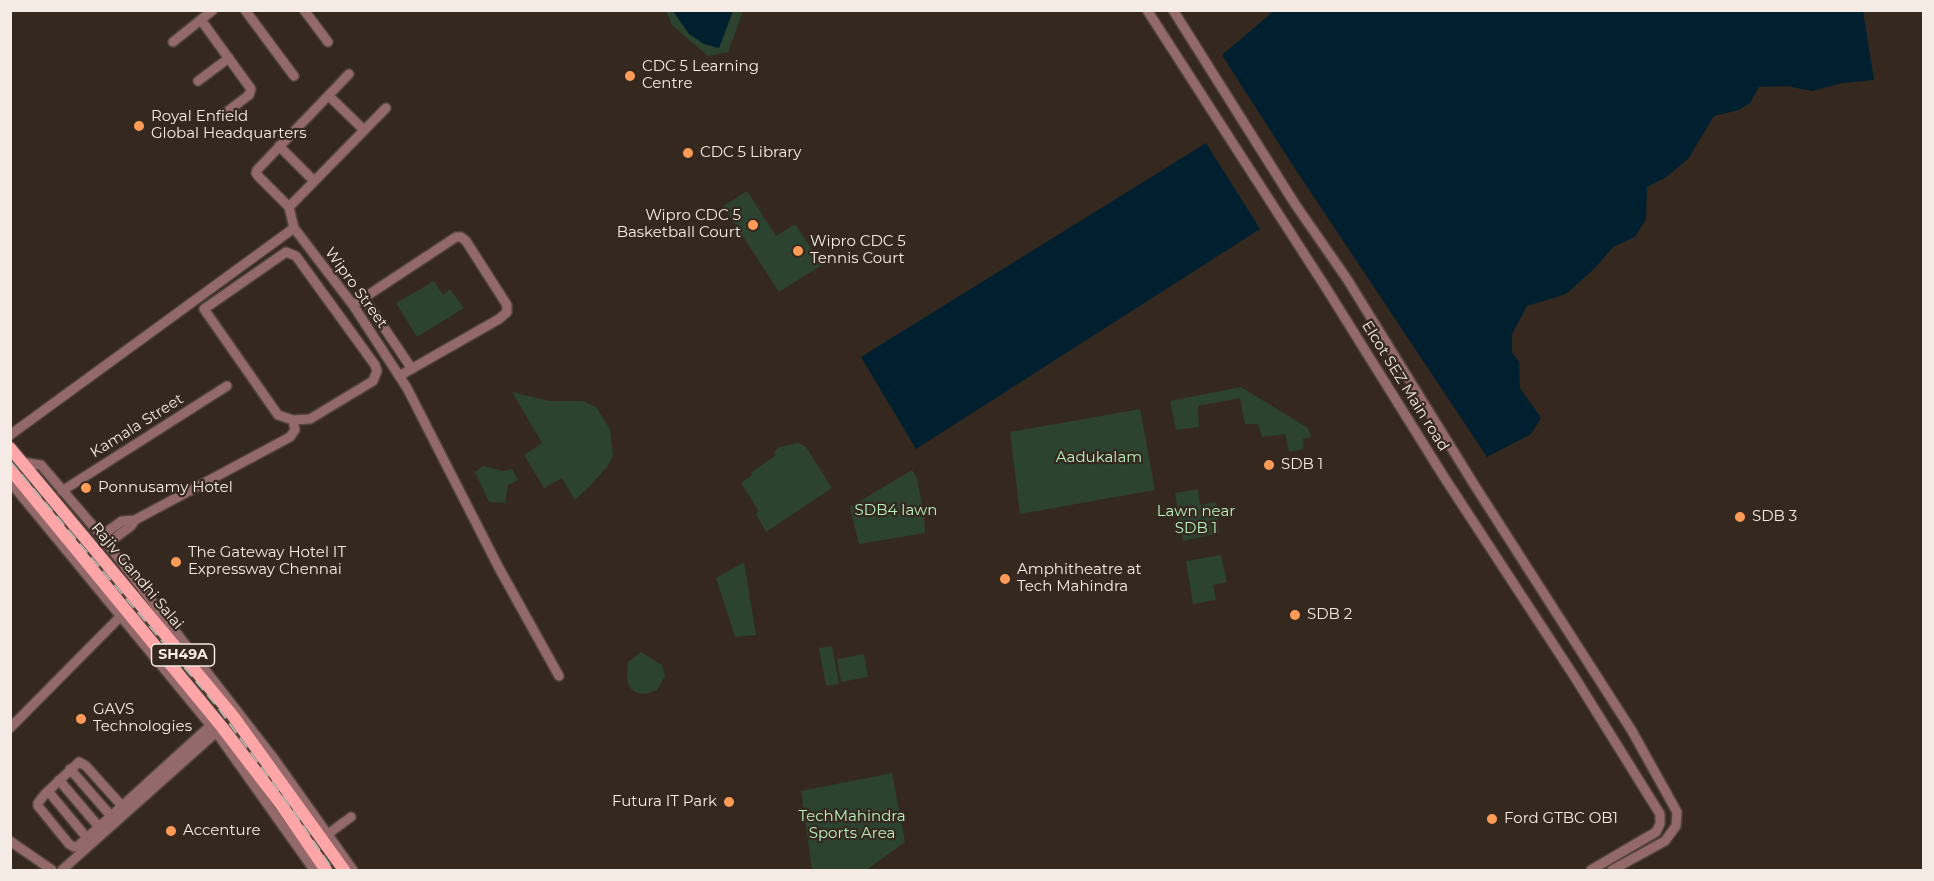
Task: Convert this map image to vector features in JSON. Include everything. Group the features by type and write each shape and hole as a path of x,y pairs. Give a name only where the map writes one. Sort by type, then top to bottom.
{"main road":[{"name":"Rajiv Gandhi Salai","path":"10,448 226,708 325,836 344,870"},
{"name":"Rajiv Gandhi Salai","path":"10,469 115,603 149,638 280,803 326,870"},
{"path":"126,616 139,616 142,606"},
{"path":"149,638 153,627 160,628"},
{"path":"216,725 226,708"},
{"path":"309,847 325,836"}],"street":[{"path":"173,42 213,10"},
{"path":"245,10 294,75"},
{"path":"304,10 328,42"},
{"name":"Elcot SEZ Main road","path":"1147,10 1328,291 1444,477 1638,776 1660,814 1660,824 1656,832 1590,870"},
{"name":"Elcot SEZ Main road","path":"1173,10 1295,204 1347,279 1475,486 1632,731 1677,812 1678,820 1672,834 1665,841 1612,870"},
{"path":"201,20 250,87 249,95 224,114"},
{"path":"198,81 229,58"},
{"path":"10,435 294,228 289,207 256,173 257,170 350,74"},
{"path":"1197,87 1213,74"},
{"path":"329,96 364,130"},
{"path":"289,207 386,108"},
{"path":"279,146 314,181"},
{"name":"Wipro Street","path":"294,228 352,305 399,376 499,568 559,676"},
{"path":"352,305 456,237 461,237 466,241 507,305 507,312 500,319 399,376"},
{"path":"196,299 278,415 293,420 309,420 373,381 377,371 296,256 286,252 204,309"},
{"path":"364,298 412,369"},
{"name":"Kamala Street","path":"62,490 227,386"},
{"path":"104,540 122,521 135,520 290,437 295,430 293,420"},
{"path":"22,462 41,465 104,540 275,760 325,836 353,870"},
{"path":"11,483 115,603"},
{"path":"10,728 126,616 160,670 216,725 314,870"},
{"path":"122,806 86,766 79,762 38,803 38,806 69,844 74,847 78,846 216,725"},
{"path":"62,870 216,725"},
{"path":"70,769 111,816"},
{"path":"59,780 99,827"},
{"path":"1648,794 1662,785"},
{"path":"48,791 87,837"},
{"path":"325,836 351,817"},
{"path":"10,841 52,870"}],"green space":[{"path":"666,11 743,11 728,52 708,56 672,25"},
{"path":"747,191 776,236 795,224 822,265 779,292 723,206"},
{"path":"434,281 443,295 450,289 464,308 417,337 396,303"},
{"path":"1241,387 1308,428 1311,437 1303,439 1303,449 1289,452 1285,434 1262,437 1258,424 1245,424 1240,398 1198,406 1199,427 1176,430 1170,401"},
{"path":"512,392 549,401 583,401 596,407 610,429 613,455 608,466 575,500 562,478 544,488 524,455 542,443"},
{"name":"Aadukalam","path":"1140,409 1155,490 1020,514 1010,432"},
{"path":"798,443 806,447 832,488 766,532 756,514 759,511 741,483 776,455 774,452 779,447"},
{"path":"483,466 503,471 512,469 518,480 508,485 505,503 489,502 475,472"},
{"name":"SDB4 lawn","path":"912,470 917,478 925,533 859,544 850,507"},
{"name":"Lawn near SDB 1","path":"1198,489 1200,505 1216,502 1219,533 1183,541 1175,493"},
{"path":"1221,555 1227,582 1213,585 1216,600 1193,604 1186,561"},
{"path":"744,562 756,635 735,637 716,578"},
{"path":"832,646 839,684 826,686 819,648"},
{"path":"641,652 662,665 665,676 657,690 646,694 637,693 631,689 627,681 628,662"},
{"path":"864,654 868,677 841,682 837,659"},
{"name":"TechMahindra Sports Area","path":"892,773 905,842 866,870 812,870 801,791"}],"water":[{"path":"673,11 733,11 719,48 704,44 689,34"},
{"path":"1274,11 1863,11 1874,80 1842,83 1812,91 1787,86 1759,87 1750,103 1739,110 1714,116 1688,159 1665,178 1647,187 1646,219 1635,237 1613,247 1595,268 1566,294 1527,306 1512,334 1512,352 1519,362 1520,388 1541,418 1531,434 1487,457 1222,55"},
{"path":"1206,143 1260,229 916,449 861,357"}],"railway":[{"path":"10,461 216,705 333,870"}],"place":[{"name":"CDC 5 Learning Centre","path":"630,76"},
{"name":"Royal Enfield Global Headquarters","path":"139,126"},
{"name":"CDC 5 Library","path":"688,153"},
{"name":"Wipro CDC 5 Basketball Court","path":"753,225"},
{"name":"Wipro CDC 5 Tennis Court","path":"798,251"},
{"name":"SDB 1","path":"1269,465"},
{"name":"Ponnusamy Hotel","path":"86,488"},
{"name":"SDB 3","path":"1740,517"},
{"name":"The Gateway Hotel IT Expressway Chennai","path":"176,562"},
{"name":"Amphitheatre at Tech Mahindra","path":"1005,579"},
{"name":"SDB 2","path":"1295,615"},
{"name":"GAVS Technologies","path":"81,719"},
{"name":"Futura IT Park","path":"729,802"},
{"name":"Ford GTBC OB1","path":"1492,819"},
{"name":"Accenture","path":"171,831"}]}
